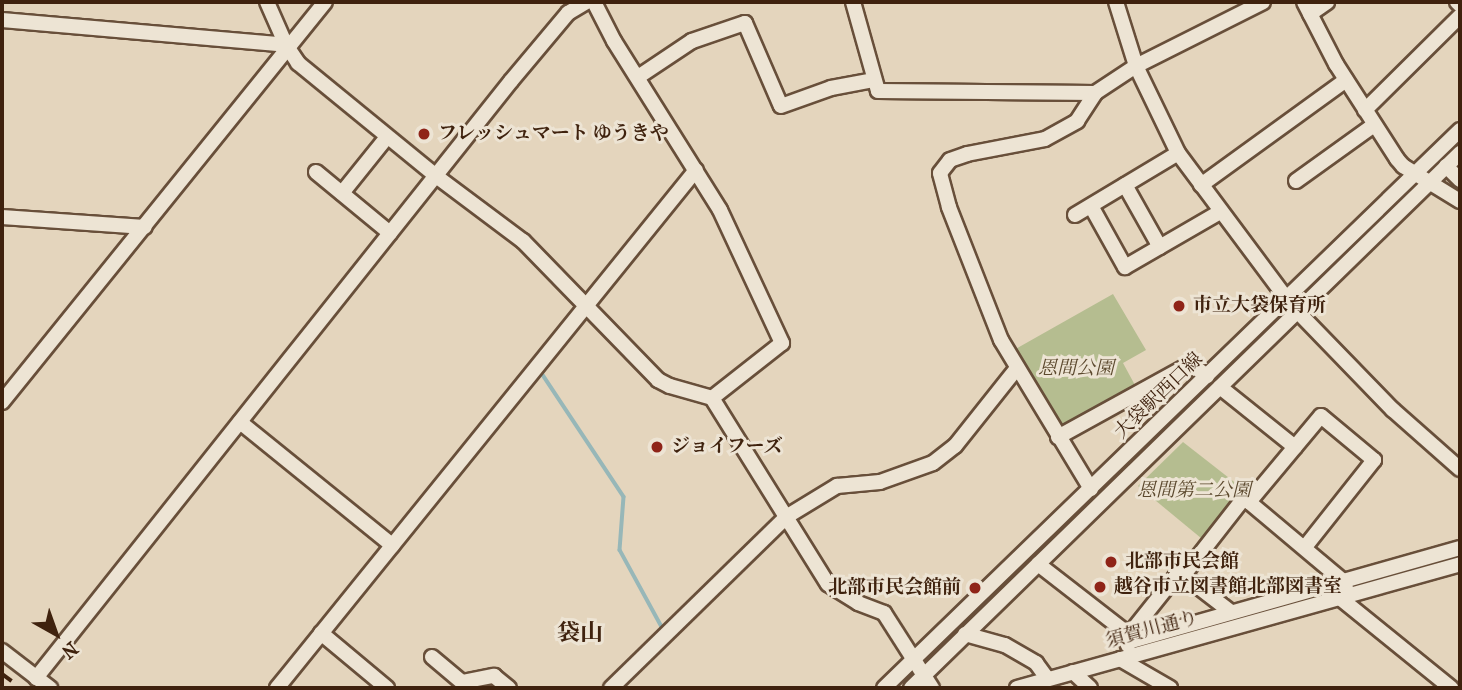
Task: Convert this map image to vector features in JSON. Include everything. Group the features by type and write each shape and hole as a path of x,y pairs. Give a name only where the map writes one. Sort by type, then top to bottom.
{"street":[{"path":"267,2 287,46 299,64 436,176 523,241 658,380 712,398 828,584 858,603 884,613 928,682"},
{"path":"3,400 325,2"},
{"path":"36,678 568,13 586,2"},
{"path":"594,2 614,41 720,210 782,342 712,398"},
{"path":"853,2 878,91 1095,93"},
{"path":"1116,2 1136,66 1178,153 1287,299"},
{"path":"1091,489 1017,368 984,298 940,173 950,160 967,154 1045,139 1077,121 1095,93 1136,66 1263,2"},
{"path":"1327,2 1307,8 1374,125 1403,166 1460,201"},
{"path":"1364,110 1460,16"},
{"path":"2,20 287,46"},
{"path":"638,77 692,41 745,23 781,106 831,88 874,80"},
{"path":"1201,185 1346,80"},
{"path":"1296,181 1374,125"},
{"name":"大袋駅西口線","path":"884,688 1460,130"},
{"path":"342,193 387,137"},
{"path":"1075,215 1178,153"},
{"name":"大袋駅西口線","path":"911,688 928,682 965,634 1460,153"},
{"path":"1443,190 1460,181 1446,166"},
{"path":"277,688 696,170"},
{"path":"316,172 390,233"},
{"path":"1125,185 1160,247"},
{"path":"1091,206 1125,267 1220,212"},
{"path":"2,216 145,227"},
{"path":"1297,311 1393,410 1460,470"},
{"path":"1058,437 1190,364 1207,376"},
{"path":"621,685 786,517 836,486 880,482 933,463 955,446 1017,368"},
{"path":"1220,387 1295,447"},
{"path":"1249,502 1321,416 1374,460 1305,547"},
{"path":"240,422 392,545"},
{"path":"1183,576 1244,498 1343,581 1344,597 1451,688"},
{"path":"1127,648 1231,612 1460,548"},
{"path":"1038,564 1170,688"},
{"name":"須賀川通り","path":"1017,688 1073,672 1127,648 1344,597 1460,564"},
{"path":"1127,648 1179,572 1231,612"},
{"path":"321,633 387,688"},
{"path":"965,634 1005,645 1036,663 1047,678"},
{"path":"2,652 50,688"},
{"path":"432,657 462,682 494,676 509,688"},
{"path":"1073,672 1090,688"}],"green space":[{"name":"恩間公園","path":"1113,294 1146,350 1123,363 1136,387 1066,429 1054,427 1012,351"},
{"name":"恩間第二公園","path":"1183,442 1247,492 1207,543 1138,486"}],"waterway":[{"path":"543,375 624,497 620,550 663,629"}],"railway":[{"path":"2,674 21,688"}],"place":[{"name":"フレッシュマート ゆうきや","path":"424,134"},
{"name":"市立大袋保育所","path":"1179,306"},
{"name":"ジョイフーズ","path":"657,447"},
{"name":"北部市民会館","path":"1111,562"},
{"name":"越谷市立図書館北部図書室","path":"1100,587"},
{"name":"北部市民会館前","path":"975,588"}],"district":[{"name":"袋山","path":"580,633"}]}
